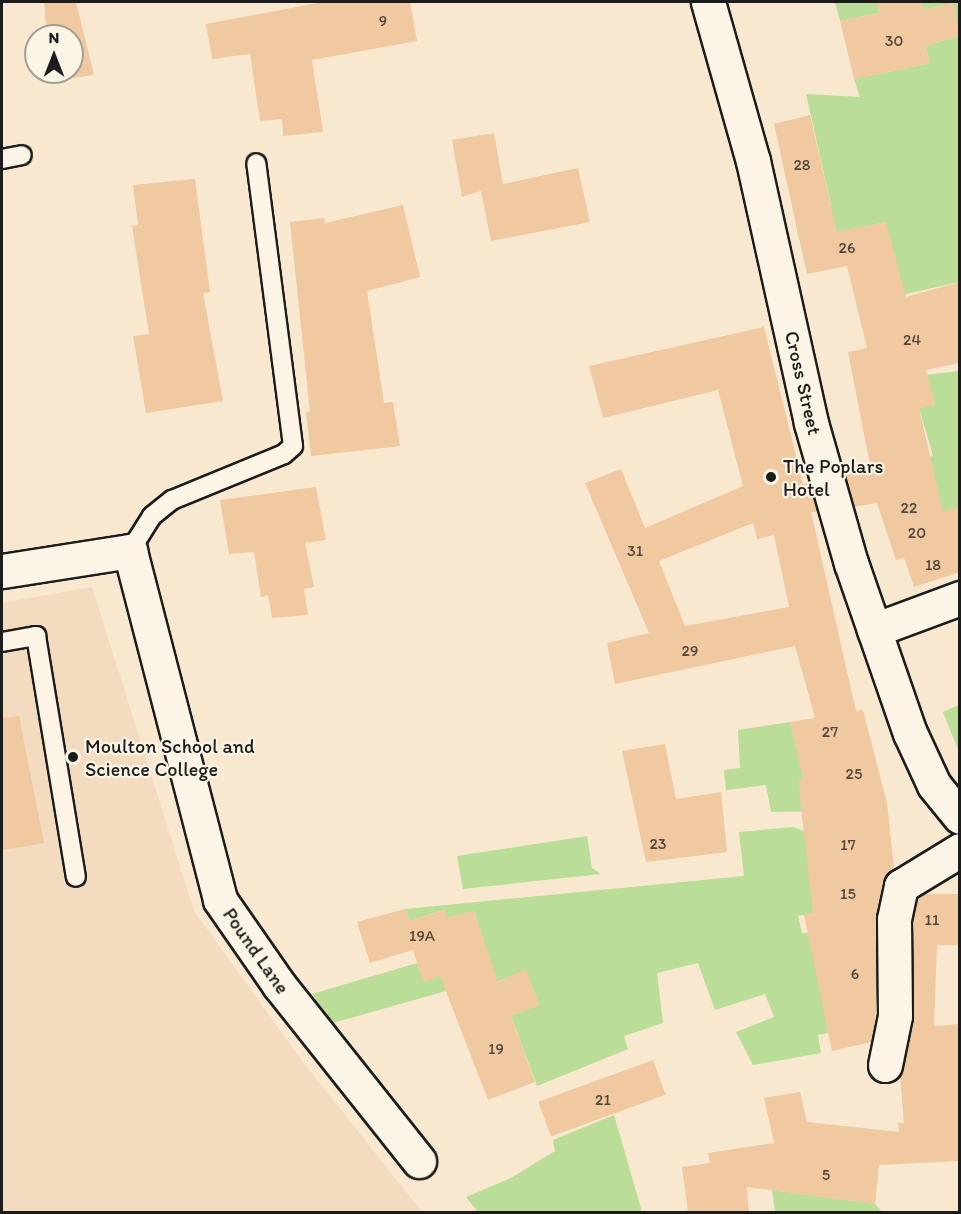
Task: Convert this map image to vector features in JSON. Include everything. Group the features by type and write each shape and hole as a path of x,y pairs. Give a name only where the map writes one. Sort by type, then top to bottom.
{"street":[{"name":"Cross Street","path":"708,2 753,161 811,423 874,630 910,733 934,785 960,817"},
{"path":"2,571 130,551"},
{"name":"Pound Lane","path":"130,551 220,900 279,985 419,1161"},
{"path":"874,630 960,598"},
{"path":"885,1065 895,1017 894,919 901,886 960,850"}],"lane":[{"path":"2,159 22,155"},
{"path":"130,551 152,516 172,500 285,454 293,446 256,163"},
{"path":"2,642 36,636 76,877"}],"shaded area":[{"name":"Moulton School and Science College","path":"92,587 194,911 302,1061 422,1212 2,1212 2,603"}],"green space":[{"path":"835,2 877,2 880,13 840,21"},
{"path":"921,2 959,2 959,36 953,3 923,10"},
{"path":"959,36 959,282 875,301 886,222 799,240 794,214 831,205 806,94 860,97 854,79 930,63 925,46"},
{"path":"959,371 959,513 941,513 908,463 933,456 919,408 935,404 925,375"},
{"path":"959,705 959,752 943,712"},
{"path":"790,722 818,811 771,812 766,785 726,790 724,770 740,768 738,730"},
{"path":"793,827 804,831 819,912 798,916 802,933 843,931 853,1028 818,1035 821,1053 753,1065 736,1032 774,1017 765,994 715,1010 698,963 657,973 663,1023 624,1036 628,1049 537,1086 511,1016 539,1005 526,970 497,982 446,991 333,1023 312,994 417,963 424,981 490,960 474,911 447,918 444,910 409,921 405,909 744,876 739,832"},
{"path":"587,836 592,868 601,874 463,889 457,856"},
{"path":"614,1115 642,1212 478,1212 466,1197 511,1178 555,1151 553,1140"},
{"path":"772,1190 875,1204 882,1212 775,1212"}],"building":[{"path":"44,2 76,2 81,24 46,24"},
{"path":"323,2 410,2 417,41 312,60 323,132 283,136 282,119 260,121 250,54 212,59 206,24"},
{"path":"877,2 921,2 923,10 953,3 959,36 925,46 930,63 854,79 840,21 880,13"},
{"path":"84,34 94,75 84,76"},
{"path":"810,115 837,232 886,222 906,297 960,282 960,363 926,370 935,405 919,408 943,512 960,506 960,572 914,587 904,558 896,560 877,503 854,507 845,475 871,470 848,352 867,348 847,266 807,274 774,124"},
{"path":"494,133 503,184 578,168 590,222 491,241 481,191 462,197 452,140"},
{"path":"195,179 210,292 203,293 223,401 146,413 133,336 149,334 132,226 138,225 133,185"},
{"path":"403,205 420,277 367,291 384,403 393,402 400,446 311,456 306,412 310,412 290,222 324,218 325,223"},
{"path":"764,327 803,484 809,483 817,512 811,512 856,711 863,710 887,803 894,868 883,882 876,915 876,1014 871,1042 832,1051 804,915 813,913 798,780 803,779 790,722 815,718 795,646 615,684 607,643 649,633 585,483 621,469 645,528 743,486 718,390 603,418 589,366","holes":["753,523 757,539 774,535 789,607 685,626 659,561"]},
{"path":"316,487 326,540 305,543 314,587 304,589 308,615 272,618 268,595 261,597 254,552 229,554 220,500"},
{"path":"19,716 44,843 2,850 2,718"},
{"path":"665,744 676,799 721,792 727,852 646,862 622,751"},
{"path":"924,894 960,894 960,945 937,945 934,1026 960,1024 960,1161 879,1165 875,1204 747,1187 749,1212 688,1212 682,1167 710,1163 708,1153 774,1143 764,1098 800,1092 807,1122 899,1132 898,1123 904,1123 900,1076 914,1016 913,921 918,898"},
{"path":"405,909 409,921 445,910 447,918 474,911 498,982 526,969 539,1005 511,1016 535,1082 488,1100 440,976 423,982 413,950 370,963 357,922"},
{"path":"653,1060 666,1095 551,1136 538,1102"}],"place":[{"name":"The Poplars Hotel","path":"771,477"},
{"name":"Moulton School and Science College","path":"73,757"}]}
